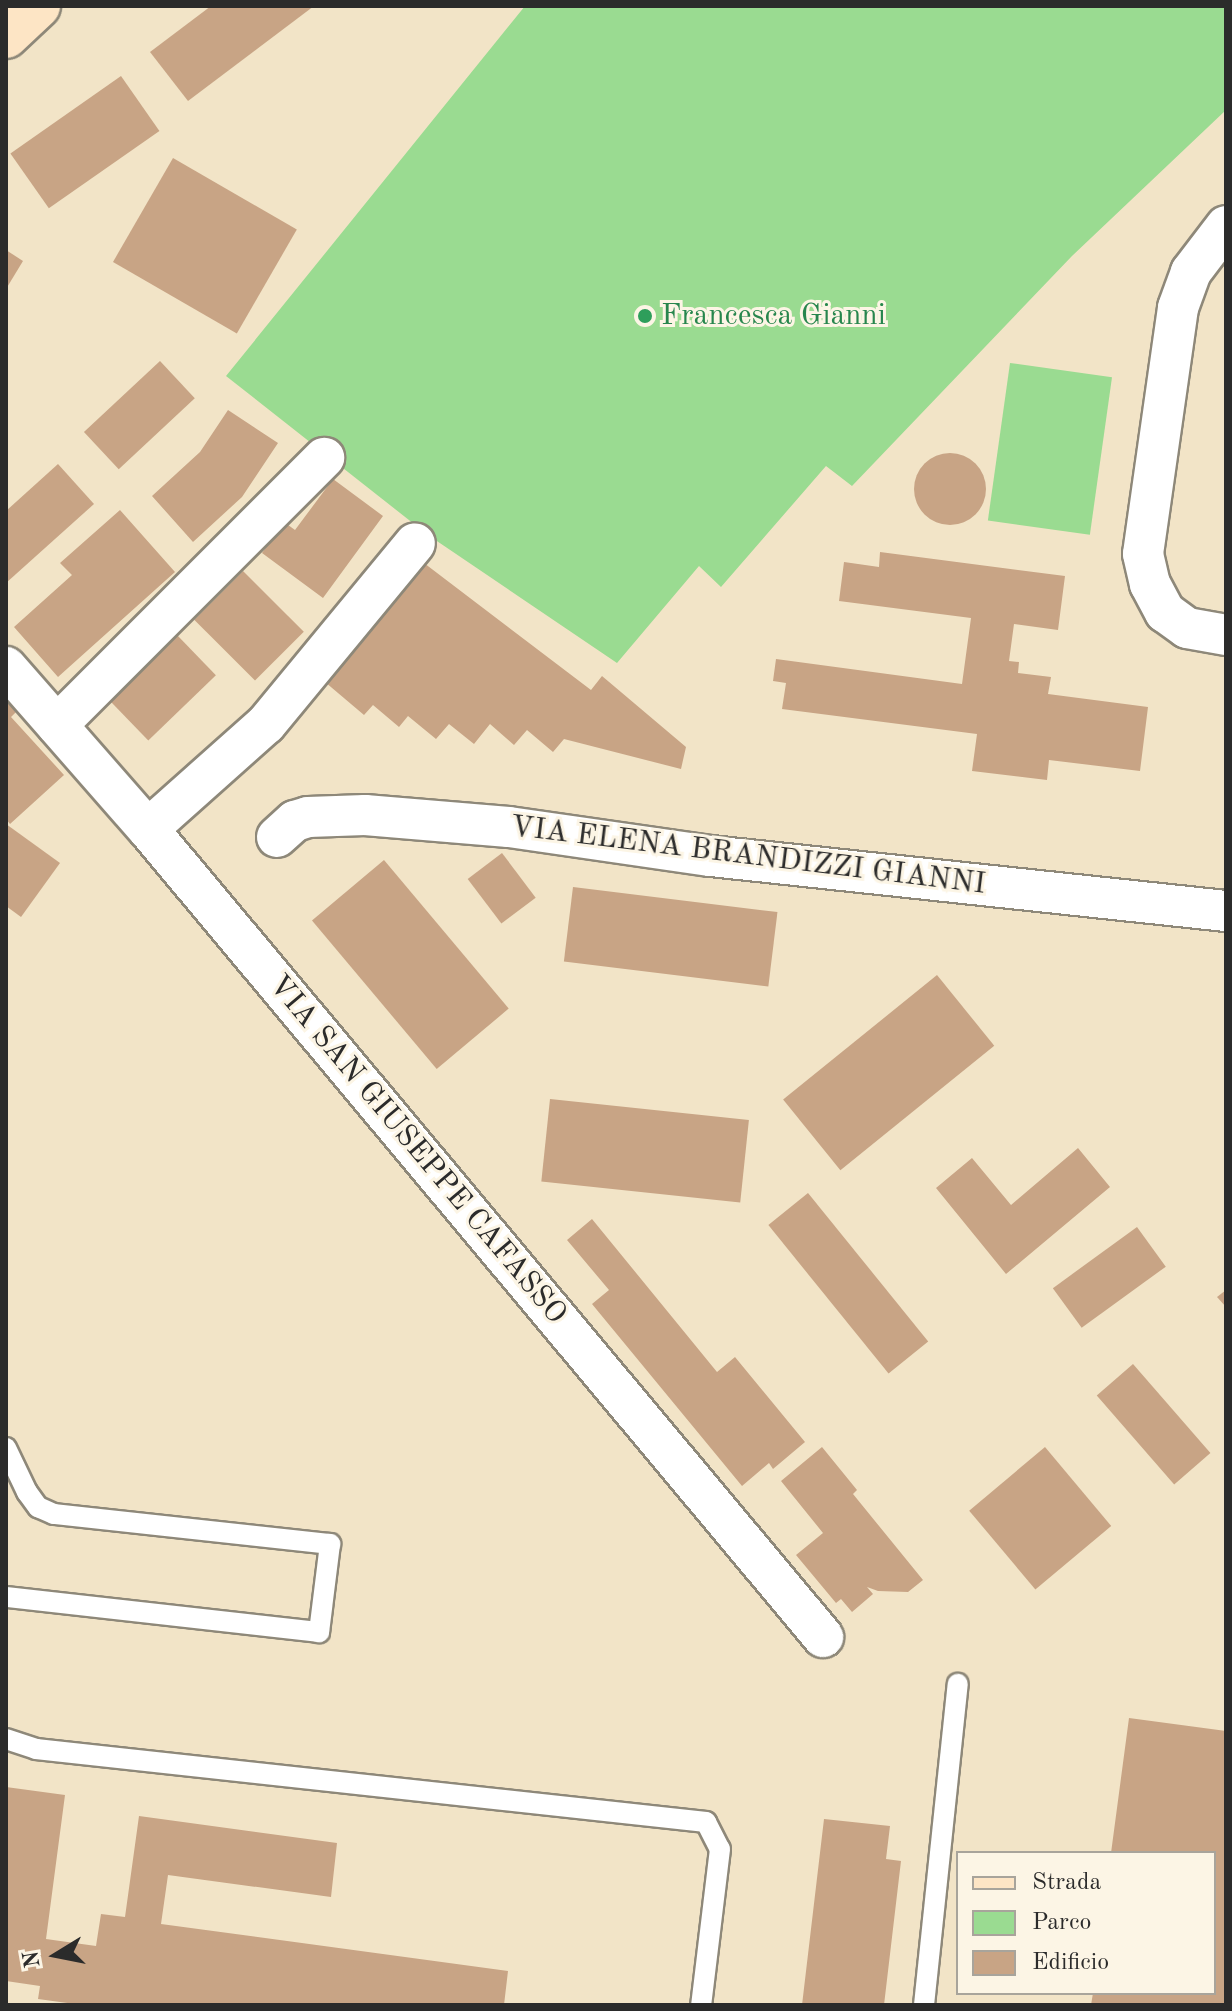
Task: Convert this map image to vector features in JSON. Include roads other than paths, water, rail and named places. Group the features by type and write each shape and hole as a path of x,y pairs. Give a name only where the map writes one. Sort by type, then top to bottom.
{"street":[{"path":"1226,226 1191,272 1178,308 1143,554 1150,584 1165,612 1187,628 1226,635"},
{"path":"57,725 324,458"},
{"path":"148,829 266,724 415,543"},
{"name":"VIA SAN GIUSEPPE CAFASSO","path":"6,667 148,829 823,1637"},
{"name":"VIA ELENA BRANDIZZI GIANNI","path":"277,837 295,821 308,817 365,815 509,827 711,856 1226,911"}],"lane":[{"path":"6,1448 38,1507 54,1514 330,1544 319,1632 6,1597"},
{"path":"924,2005 958,1684"},
{"path":"6,1739 36,1749 706,1822 720,1849 701,2005"}],"place":[{"name":"Francesca Gianni","path":"645,316"}]}
